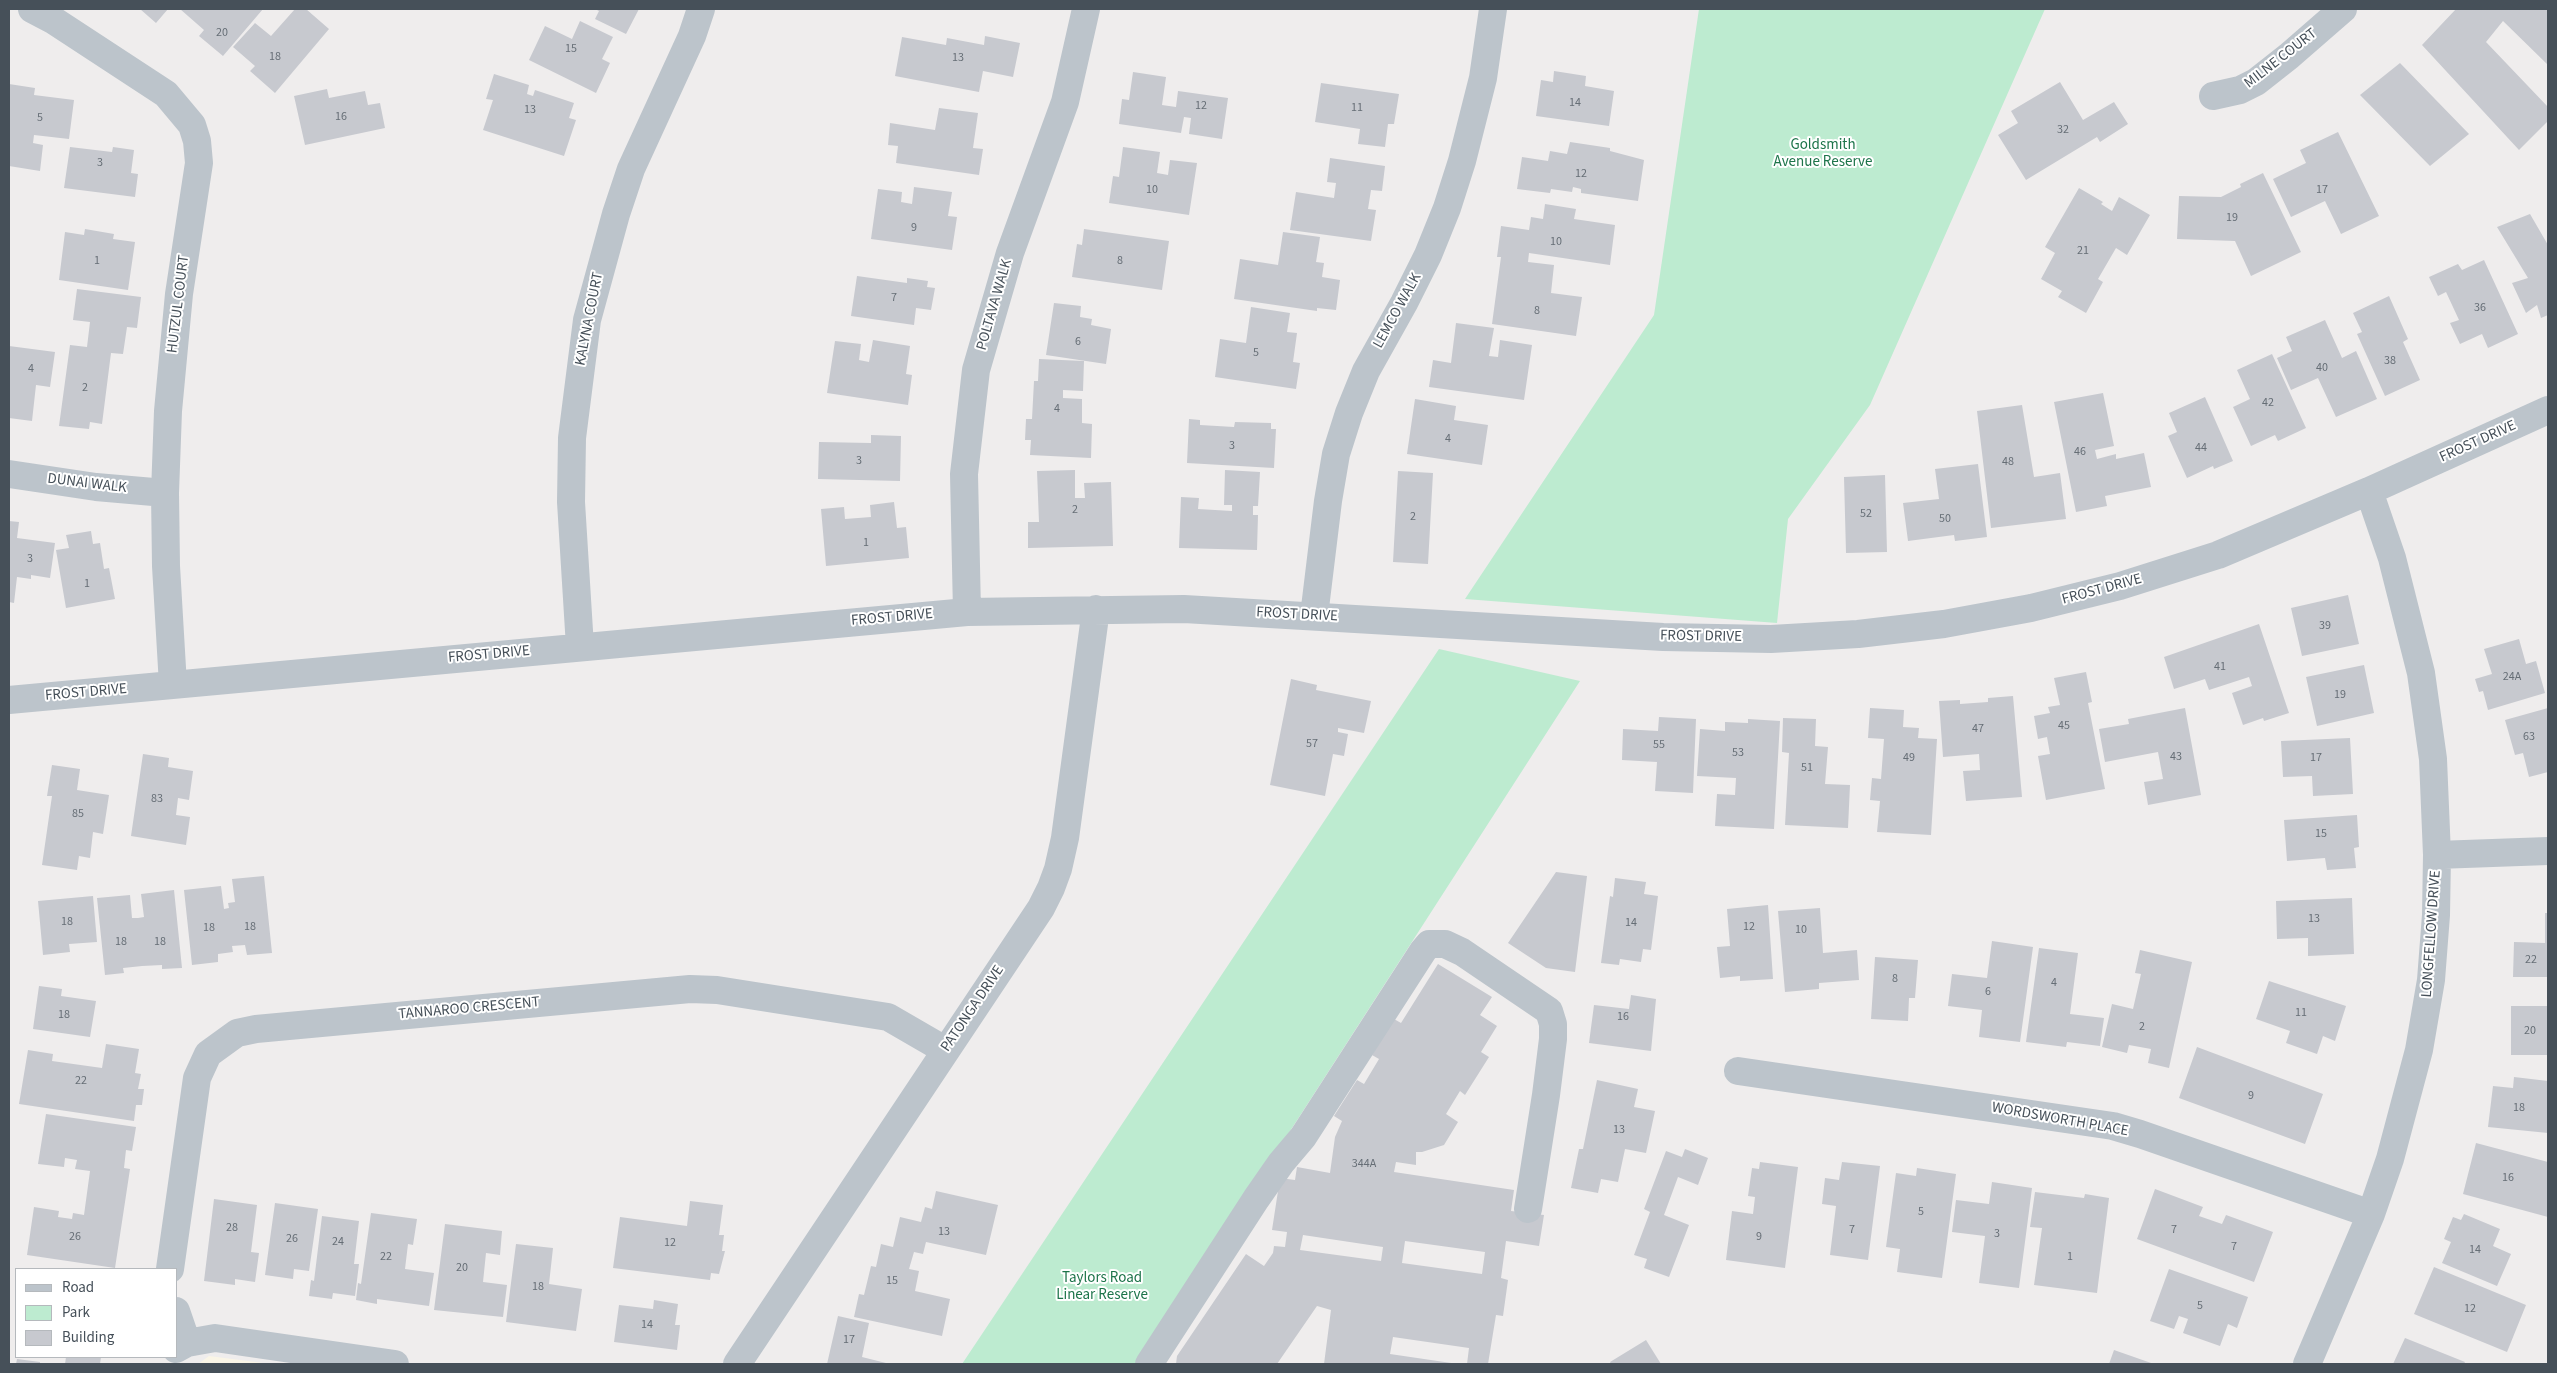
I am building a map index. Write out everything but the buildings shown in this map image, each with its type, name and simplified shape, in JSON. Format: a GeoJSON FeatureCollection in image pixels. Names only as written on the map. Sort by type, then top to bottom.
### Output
{"type":"FeatureCollection","features":[{"type":"Feature","properties":{"kind":"street","name":"HUTZUL COURT"},"geometry":{"type":"LineString","coordinates":[[32,9],[53,20],[166,94],[192,125],[197,141],[199,163],[173,353],[168,411],[165,493],[166,566],[174,685]]}},
{"type":"Feature","properties":{"kind":"street","name":"KALYNA COURT"},"geometry":{"type":"LineString","coordinates":[[580,647],[570,502],[572,438],[587,320],[616,214],[631,169],[692,36],[701,9]]}},
{"type":"Feature","properties":{"kind":"street","name":"POLTAVA WALK"},"geometry":{"type":"LineString","coordinates":[[967,612],[964,474],[976,370],[1010,253],[1066,102],[1086,9]]}},
{"type":"Feature","properties":{"kind":"street","name":"LEMCO WALK"},"geometry":{"type":"LineString","coordinates":[[1314,616],[1328,501],[1336,454],[1349,413],[1366,371],[1412,287],[1447,208],[1462,161],[1483,78],[1493,9]]}},
{"type":"Feature","properties":{"kind":"street","name":"MILNE COURT"},"geometry":{"type":"LineString","coordinates":[[2213,96],[2240,90],[2256,82],[2343,9]]}},
{"type":"Feature","properties":{"kind":"street","name":"FROST DRIVE"},"geometry":{"type":"LineString","coordinates":[[9,700],[967,612],[1184,609],[1655,636],[1771,639],[1858,634],[1944,624],[2031,608],[2120,586],[2218,555],[2369,491],[2548,410]]}},
{"type":"Feature","properties":{"kind":"street","name":"DUNAI WALK"},"geometry":{"type":"LineString","coordinates":[[9,474],[96,487],[165,493]]}},
{"type":"Feature","properties":{"kind":"street","name":"LONGFELLOW DRIVE"},"geometry":{"type":"LineString","coordinates":[[2308,1364],[2371,1214],[2390,1159],[2419,1050],[2431,980],[2436,915],[2437,855],[2433,760],[2421,673],[2392,558],[2369,491]]}},
{"type":"Feature","properties":{"kind":"street","name":"PATONGA DRIVE"},"geometry":{"type":"LineString","coordinates":[[737,1364],[1041,908],[1058,869],[1065,838],[1096,609]]}},
{"type":"Feature","properties":{"kind":"street"},"geometry":{"type":"LineString","coordinates":[[2437,855],[2548,851]]}},
{"type":"Feature","properties":{"kind":"street"},"geometry":{"type":"LineString","coordinates":[[1149,1364],[1256,1199],[1281,1163],[1303,1137],[1429,944],[1445,944],[1462,952],[1549,1012],[1553,1024],[1553,1039],[1528,1210]]}},
{"type":"Feature","properties":{"kind":"street","name":"TANNAROO CRESCENT"},"geometry":{"type":"LineString","coordinates":[[170,1268],[197,1078],[208,1054],[237,1033],[256,1029],[690,989],[717,990],[888,1017],[945,1050]]}},
{"type":"Feature","properties":{"kind":"street","name":"WORDSWORTH PLACE"},"geometry":{"type":"LineString","coordinates":[[1738,1071],[2113,1126],[2371,1214]]}},
{"type":"Feature","properties":{"kind":"street"},"geometry":{"type":"LineString","coordinates":[[178,1350],[215,1338],[395,1364]]}},
{"type":"Feature","properties":{"kind":"shaded area"},"geometry":{"type":"Polygon","coordinates":[[[209,1356],[271,1364],[198,1364],[209,1356]]]}},
{"type":"Feature","properties":{"kind":"green space","name":"Goldsmith Avenue Reserve"},"geometry":{"type":"Polygon","coordinates":[[[1699,9],[2045,9],[1870,405],[1788,519],[1777,623],[1465,599],[1654,315],[1699,9]]]}},
{"type":"Feature","properties":{"kind":"green space","name":"Taylors Road Linear Reserve"},"geometry":{"type":"Polygon","coordinates":[[[1439,649],[1580,681],[1140,1364],[962,1364],[1439,649]]]}}]}
